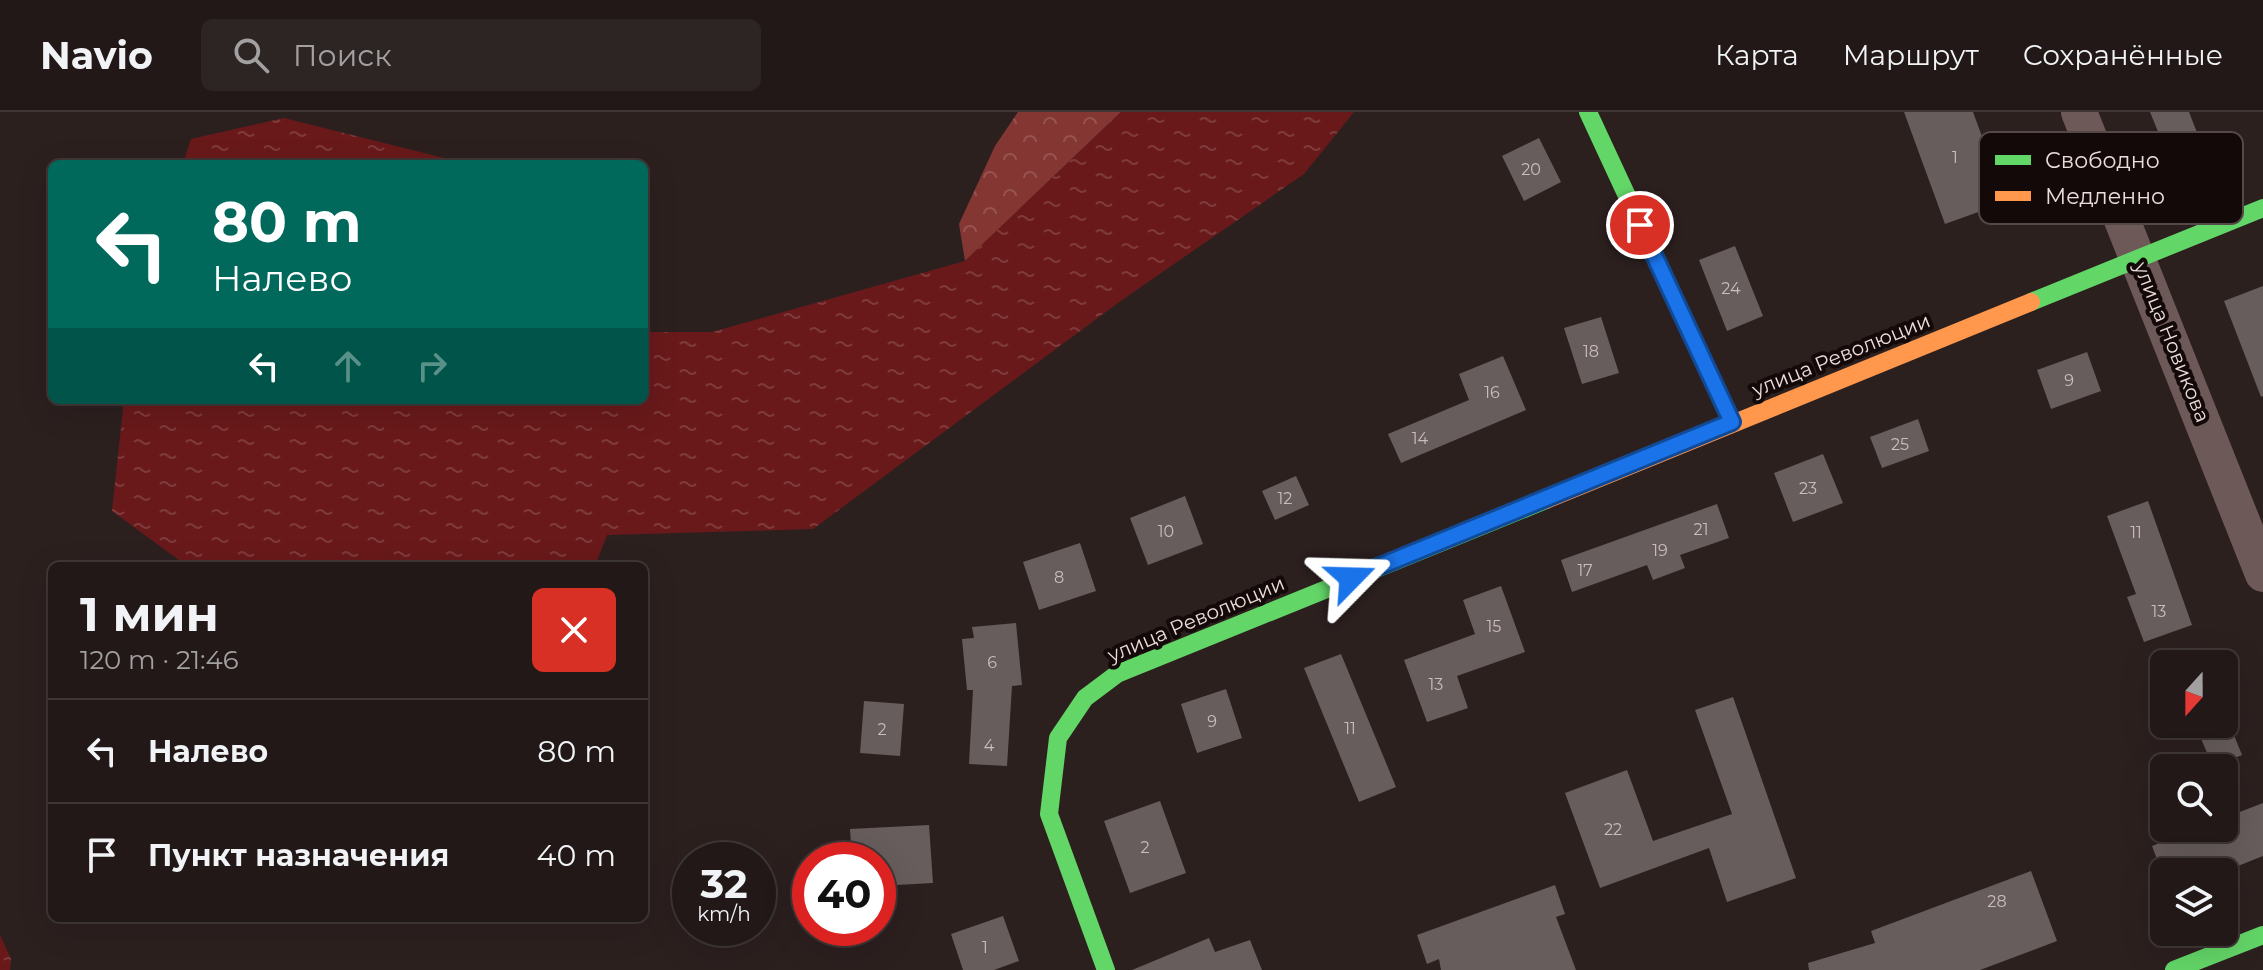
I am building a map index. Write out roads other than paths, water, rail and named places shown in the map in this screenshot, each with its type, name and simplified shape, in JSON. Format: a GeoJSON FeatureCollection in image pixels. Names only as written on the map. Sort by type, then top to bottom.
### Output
{"type":"FeatureCollection","features":[{"type":"Feature","properties":{"kind":"street"},"geometry":{"type":"LineString","coordinates":[[1588,112],[1732,422]]}},
{"type":"Feature","properties":{"kind":"street","name":"улица Новикова"},"geometry":{"type":"LineString","coordinates":[[2079,112],[2087,132]]}},
{"type":"Feature","properties":{"kind":"street","name":"улица Революции"},"geometry":{"type":"LineString","coordinates":[[2243,216],[2263,208]]}},
{"type":"Feature","properties":{"kind":"street","name":"улица Новикова"},"geometry":{"type":"LineString","coordinates":[[2125,224],[2263,574]]}},
{"type":"Feature","properties":{"kind":"street","name":"улица Революции"},"geometry":{"type":"LineString","coordinates":[[1106,970],[1049,814],[1058,738],[1085,698],[1117,674],[2224,224]]}},
{"type":"Feature","properties":{"kind":"street"},"geometry":{"type":"LineString","coordinates":[[2174,970],[2263,935]]}},
{"type":"Feature","properties":{"kind":"water"},"geometry":{"type":"Polygon","coordinates":[[[1121,112],[1354,112],[1304,174],[1122,300],[813,529],[607,535],[597,562],[182,562],[112,511],[124,404],[648,404],[648,332],[712,332],[965,261],[1121,112]]]}},
{"type":"Feature","properties":{"kind":"water"},"geometry":{"type":"Polygon","coordinates":[[[284,118],[452,160],[184,160],[191,139],[284,118]]]}},
{"type":"Feature","properties":{"kind":"water"},"geometry":{"type":"Polygon","coordinates":[[[0,935],[11,959],[10,970],[0,970],[0,935]]]}}]}
